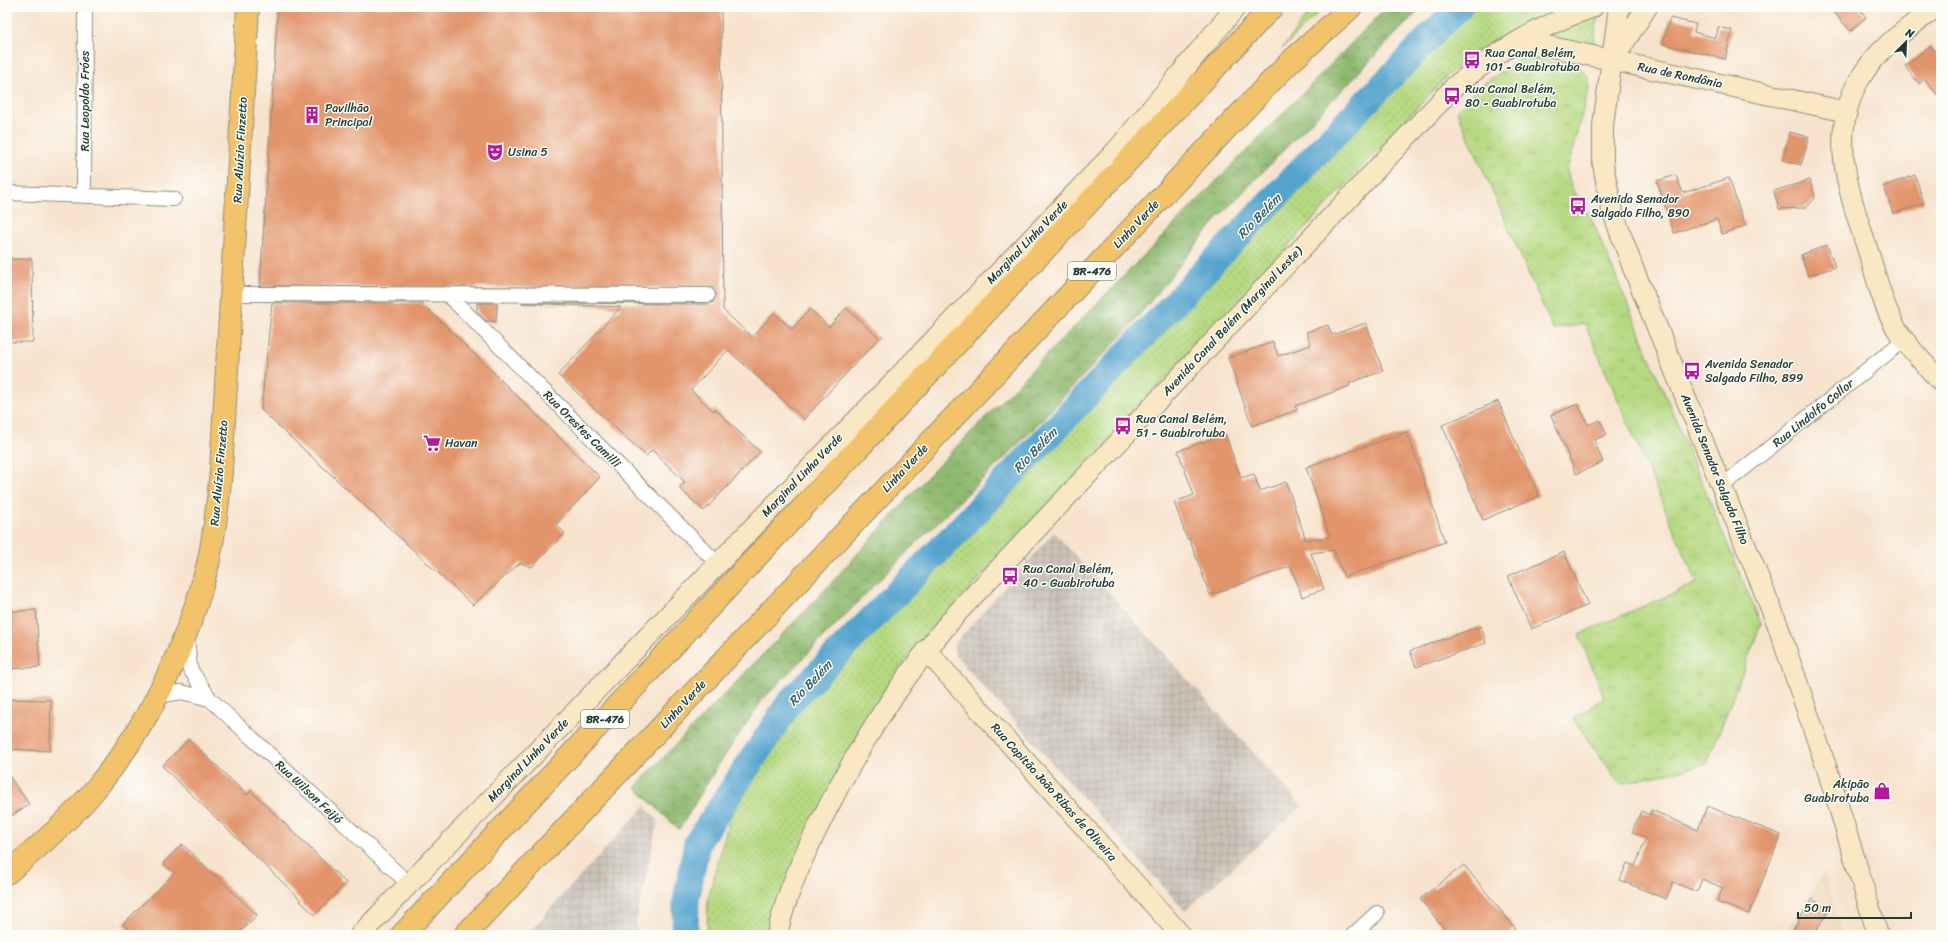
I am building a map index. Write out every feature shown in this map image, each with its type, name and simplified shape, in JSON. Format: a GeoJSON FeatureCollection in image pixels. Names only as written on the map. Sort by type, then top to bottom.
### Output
{"type":"FeatureCollection","features":[{"type":"Feature","properties":{"kind":"main road","name":"Rua Aluízio Finzetto"},"geometry":{"type":"LineString","coordinates":[[7,873],[29,856],[63,824],[118,761],[158,696],[196,607],[208,563],[216,522],[221,471],[233,294],[248,7]]}},
{"type":"Feature","properties":{"kind":"main road","name":"BR-476"},"geometry":{"type":"LineString","coordinates":[[402,935],[1272,7]]}},
{"type":"Feature","properties":{"kind":"main road","name":"Linha Verde"},"geometry":{"type":"LineString","coordinates":[[465,935],[1250,102],[1288,64],[1351,7]]}},
{"type":"Feature","properties":{"kind":"street","name":"Rua Leopoldo Fróes"},"geometry":{"type":"LineString","coordinates":[[84,196],[85,7]]}},
{"type":"Feature","properties":{"kind":"street","name":"Marginal Linha Verde"},"geometry":{"type":"LineString","coordinates":[[360,935],[717,563],[1116,151],[1236,7]]}},
{"type":"Feature","properties":{"kind":"street","name":"Avenida Canal Belém (Marginal Leste)"},"geometry":{"type":"LineString","coordinates":[[777,935],[799,866],[832,800],[875,724],[926,650],[959,610],[1437,104],[1473,71],[1512,45],[1547,24],[1593,7]]}},
{"type":"Feature","properties":{"kind":"street"},"geometry":{"type":"LineString","coordinates":[[1613,60],[1619,7]]}},
{"type":"Feature","properties":{"kind":"street","name":"Avenida Senador Salgado Filho"},"geometry":{"type":"LineString","coordinates":[[1647,7],[1613,60],[1605,110],[1602,143],[1603,165],[1608,195],[1633,268],[1722,486],[1784,644],[1828,772],[1878,935]]}},
{"type":"Feature","properties":{"kind":"street"},"geometry":{"type":"LineString","coordinates":[[1936,7],[1897,35],[1875,56],[1858,83],[1847,112],[1843,146],[1846,182],[1889,315],[1904,340],[1941,382]]}},
{"type":"Feature","properties":{"kind":"street","name":"Rua de Rondônia"},"geometry":{"type":"LineString","coordinates":[[1512,45],[1547,46],[1847,112]]}},
{"type":"Feature","properties":{"kind":"street"},"geometry":{"type":"LineString","coordinates":[[7,193],[174,199]]}},
{"type":"Feature","properties":{"kind":"street"},"geometry":{"type":"LineString","coordinates":[[233,294],[708,295]]}},
{"type":"Feature","properties":{"kind":"street","name":"Rua Orestes Camilli"},"geometry":{"type":"LineString","coordinates":[[447,294],[717,563]]}},
{"type":"Feature","properties":{"kind":"street","name":"Rua Lindolfo Collor"},"geometry":{"type":"LineString","coordinates":[[1722,486],[1904,340]]}},
{"type":"Feature","properties":{"kind":"street","name":"Rua Wilson Feijó"},"geometry":{"type":"LineString","coordinates":[[186,633],[190,669],[210,699],[409,884]]}},
{"type":"Feature","properties":{"kind":"street","name":"Rua Capitão João Ribas de Oliveira"},"geometry":{"type":"LineString","coordinates":[[926,650],[1180,935]]}},
{"type":"Feature","properties":{"kind":"street","name":"Rua Wilson Feijó"},"geometry":{"type":"LineString","coordinates":[[158,696],[181,692],[210,699]]}},
{"type":"Feature","properties":{"kind":"street"},"geometry":{"type":"LineString","coordinates":[[1353,935],[1377,913]]}},
{"type":"Feature","properties":{"kind":"shaded area"},"geometry":{"type":"Polygon","coordinates":[[[1054,532],[1302,806],[1185,911],[955,655],[954,646],[957,641],[1054,532]]]}},
{"type":"Feature","properties":{"kind":"shaded area"},"geometry":{"type":"Polygon","coordinates":[[[645,806],[658,820],[635,926],[638,935],[526,935],[645,806]]]}},
{"type":"Feature","properties":{"kind":"shaded area"},"geometry":{"type":"Polygon","coordinates":[[[1824,872],[1843,935],[1783,935],[1824,872]]]}},
{"type":"Feature","properties":{"kind":"green space"},"geometry":{"type":"Polygon","coordinates":[[[1313,7],[1324,7],[1282,49],[1313,7]]]}},
{"type":"Feature","properties":{"kind":"green space"},"geometry":{"type":"Polygon","coordinates":[[[1387,7],[1422,7],[1218,218],[1132,324],[1011,452],[916,543],[763,699],[717,767],[679,830],[635,787],[821,594],[930,474],[1387,7]]]}},
{"type":"Feature","properties":{"kind":"green space"},"geometry":{"type":"Polygon","coordinates":[[[1471,7],[1560,7],[1469,55],[1443,80],[917,646],[892,679],[864,723],[768,935],[707,935],[708,899],[732,809],[796,707],[932,568],[1420,56],[1471,7]]]}},
{"type":"Feature","properties":{"kind":"green space"},"geometry":{"type":"Polygon","coordinates":[[[1598,15],[1593,47],[1543,35],[1598,15]]]}},
{"type":"Feature","properties":{"kind":"green space"},"geometry":{"type":"Polygon","coordinates":[[[1524,57],[1579,67],[1588,77],[1590,85],[1567,170],[1571,187],[1591,217],[1761,624],[1707,764],[1620,784],[1573,719],[1604,698],[1579,634],[1697,583],[1585,324],[1553,329],[1457,111],[1483,84],[1524,57]]]}},
{"type":"Feature","properties":{"kind":"building","name":"Usina 5"},"geometry":{"type":"Polygon","coordinates":[[[278,7],[721,7],[723,310],[752,337],[774,313],[792,329],[810,309],[829,327],[846,308],[879,338],[804,419],[728,350],[691,390],[713,411],[715,409],[760,452],[704,511],[679,488],[685,482],[652,450],[646,456],[558,375],[621,307],[521,303],[708,304],[713,302],[716,295],[712,288],[260,286],[278,7]]]}},
{"type":"Feature","properties":{"kind":"building"},"geometry":{"type":"Polygon","coordinates":[[[1829,7],[1858,7],[1866,17],[1851,31],[1829,7]]]}},
{"type":"Feature","properties":{"kind":"building"},"geometry":{"type":"Polygon","coordinates":[[[1670,18],[1696,24],[1694,32],[1716,38],[1718,27],[1732,30],[1725,59],[1663,44],[1670,18]]]}},
{"type":"Feature","properties":{"kind":"building"},"geometry":{"type":"Polygon","coordinates":[[[1930,46],[1941,60],[1941,100],[1925,79],[1919,84],[1905,66],[1930,46]]]}},
{"type":"Feature","properties":{"kind":"building"},"geometry":{"type":"Polygon","coordinates":[[[1790,132],[1809,137],[1801,165],[1782,160],[1790,132]]]}},
{"type":"Feature","properties":{"kind":"building"},"geometry":{"type":"Polygon","coordinates":[[[1676,175],[1683,193],[1729,178],[1745,226],[1722,234],[1717,219],[1674,233],[1657,181],[1676,175]]]}},
{"type":"Feature","properties":{"kind":"building"},"geometry":{"type":"Polygon","coordinates":[[[1915,175],[1924,203],[1893,214],[1884,186],[1915,175]]]}},
{"type":"Feature","properties":{"kind":"building"},"geometry":{"type":"Polygon","coordinates":[[[1810,180],[1815,198],[1810,204],[1804,208],[1779,209],[1774,191],[1810,180]]]}},
{"type":"Feature","properties":{"kind":"building"},"geometry":{"type":"Polygon","coordinates":[[[1827,245],[1835,267],[1808,276],[1801,255],[1827,245]]]}},
{"type":"Feature","properties":{"kind":"building"},"geometry":{"type":"Polygon","coordinates":[[[7,259],[32,259],[33,342],[7,342],[7,259]]]}},
{"type":"Feature","properties":{"kind":"building","name":"Havan"},"geometry":{"type":"Polygon","coordinates":[[[272,303],[422,303],[600,477],[556,525],[565,533],[532,567],[520,563],[473,605],[261,410],[272,303]]]}},
{"type":"Feature","properties":{"kind":"building"},"geometry":{"type":"Polygon","coordinates":[[[477,303],[497,303],[496,322],[486,321],[477,311],[477,303]]]}},
{"type":"Feature","properties":{"kind":"building"},"geometry":{"type":"Polygon","coordinates":[[[1366,323],[1383,371],[1349,383],[1350,386],[1295,406],[1297,410],[1252,426],[1228,358],[1273,342],[1278,356],[1311,345],[1306,332],[1328,325],[1332,335],[1366,323]]]}},
{"type":"Feature","properties":{"kind":"building"},"geometry":{"type":"Polygon","coordinates":[[[1498,401],[1539,496],[1483,520],[1442,425],[1498,401]]]}},
{"type":"Feature","properties":{"kind":"building"},"geometry":{"type":"Polygon","coordinates":[[[1578,404],[1588,425],[1600,420],[1607,435],[1594,440],[1603,462],[1576,474],[1551,415],[1578,404]]]}},
{"type":"Feature","properties":{"kind":"building"},"geometry":{"type":"Polygon","coordinates":[[[1407,432],[1445,542],[1344,577],[1334,550],[1311,553],[1324,589],[1302,597],[1291,566],[1210,595],[1189,538],[1187,539],[1174,502],[1194,495],[1178,451],[1225,434],[1241,478],[1254,474],[1260,491],[1286,482],[1306,540],[1330,537],[1306,467],[1407,432]]]}},
{"type":"Feature","properties":{"kind":"building"},"geometry":{"type":"Polygon","coordinates":[[[1564,552],[1588,605],[1531,629],[1508,576],[1564,552]]]}},
{"type":"Feature","properties":{"kind":"building"},"geometry":{"type":"Polygon","coordinates":[[[36,610],[40,667],[7,669],[7,612],[36,610]]]}},
{"type":"Feature","properties":{"kind":"building"},"geometry":{"type":"Polygon","coordinates":[[[1481,626],[1486,643],[1416,667],[1410,651],[1481,626]]]}},
{"type":"Feature","properties":{"kind":"building"},"geometry":{"type":"Polygon","coordinates":[[[7,699],[51,700],[50,751],[7,749],[7,699]]]}},
{"type":"Feature","properties":{"kind":"building"},"geometry":{"type":"Polygon","coordinates":[[[189,739],[247,795],[251,791],[346,883],[315,915],[162,766],[189,739]]]}},
{"type":"Feature","properties":{"kind":"building"},"geometry":{"type":"Polygon","coordinates":[[[7,773],[29,804],[7,819],[7,773]]]}},
{"type":"Feature","properties":{"kind":"building"},"geometry":{"type":"Polygon","coordinates":[[[1707,806],[1781,835],[1749,914],[1717,902],[1723,888],[1702,879],[1697,892],[1673,882],[1666,899],[1620,880],[1627,863],[1635,866],[1646,838],[1632,832],[1641,811],[1650,815],[1651,810],[1698,830],[1707,806]]]}},
{"type":"Feature","properties":{"kind":"building"},"geometry":{"type":"Polygon","coordinates":[[[182,844],[257,915],[237,935],[134,935],[123,924],[174,873],[163,863],[182,844]]]}},
{"type":"Feature","properties":{"kind":"building"},"geometry":{"type":"Polygon","coordinates":[[[1464,865],[1515,928],[1506,935],[1449,935],[1420,899],[1464,865]]]}},
{"type":"Feature","properties":{"kind":"building"},"geometry":{"type":"Polygon","coordinates":[[[1812,899],[1829,910],[1814,935],[1790,935],[1812,899]]]}},
{"type":"Feature","properties":{"kind":"waterway","name":"Rio Belém"},"geometry":{"type":"LineString","coordinates":[[685,935],[686,901],[697,843],[790,702],[957,532],[1335,134],[1459,7]]}},
{"type":"Feature","properties":{"kind":"place","name":"Rua Canal Belém, 101 - Guabirotuba"},"geometry":{"type":"Point","coordinates":[1472,60]}},
{"type":"Feature","properties":{"kind":"place","name":"Rua Canal Belém, 80 - Guabirotuba"},"geometry":{"type":"Point","coordinates":[1452,96]}},
{"type":"Feature","properties":{"kind":"place","name":"Pavilhão Principal"},"geometry":{"type":"Point","coordinates":[312,115]}},
{"type":"Feature","properties":{"kind":"place","name":"Usina 5"},"geometry":{"type":"Point","coordinates":[495,152]}},
{"type":"Feature","properties":{"kind":"place","name":"Avenida Senador Salgado Filho, 890"},"geometry":{"type":"Point","coordinates":[1578,206]}},
{"type":"Feature","properties":{"kind":"place","name":"Avenida Senador Salgado Filho, 899"},"geometry":{"type":"Point","coordinates":[1692,371]}},
{"type":"Feature","properties":{"kind":"place","name":"Rua Canal Belém, 51 - Guabirotuba"},"geometry":{"type":"Point","coordinates":[1123,426]}},
{"type":"Feature","properties":{"kind":"place","name":"Havan"},"geometry":{"type":"Point","coordinates":[432,443]}},
{"type":"Feature","properties":{"kind":"place","name":"Rua Canal Belém, 40 - Guabirotuba"},"geometry":{"type":"Point","coordinates":[1010,576]}},
{"type":"Feature","properties":{"kind":"place","name":"Akipão Guabirotuba"},"geometry":{"type":"Point","coordinates":[1882,791]}}]}
